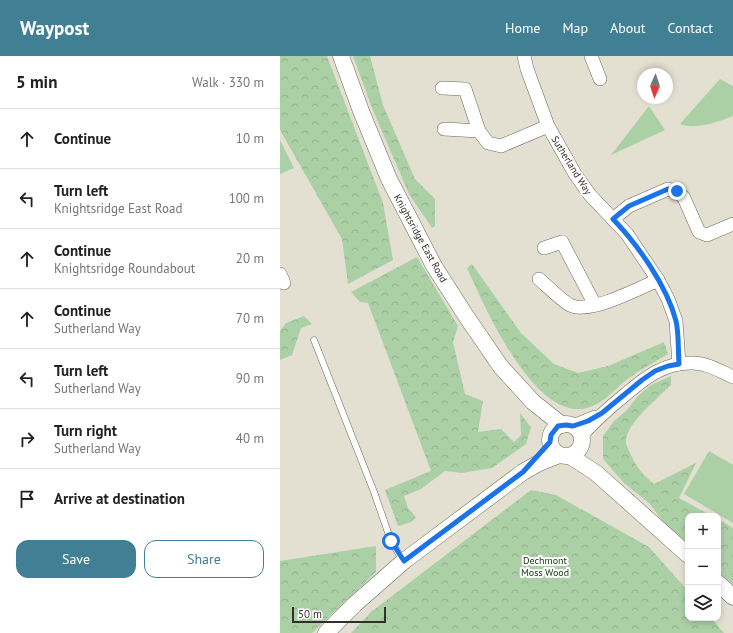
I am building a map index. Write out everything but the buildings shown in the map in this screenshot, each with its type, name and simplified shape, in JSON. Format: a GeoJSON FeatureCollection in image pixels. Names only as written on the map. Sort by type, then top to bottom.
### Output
{"type":"FeatureCollection","features":[{"type":"Feature","properties":{"kind":"street","name":"Knightsridge East Road"},"geometry":{"type":"LineString","coordinates":[[341,56],[361,111],[389,179],[434,266],[501,366],[596,473],[685,552]]}},
{"type":"Feature","properties":{"kind":"street","name":"Sutherland Way"},"geometry":{"type":"LineString","coordinates":[[524,56],[527,69],[548,126],[575,174],[590,195],[627,234],[658,280],[668,299],[676,322],[679,364]]}},
{"type":"Feature","properties":{"kind":"street"},"geometry":{"type":"LineString","coordinates":[[591,56],[600,79]]}},
{"type":"Feature","properties":{"kind":"street","name":"Sutherland Way"},"geometry":{"type":"LineString","coordinates":[[442,88],[465,89],[479,131],[488,143],[501,146],[548,126]]}},
{"type":"Feature","properties":{"kind":"street"},"geometry":{"type":"LineString","coordinates":[[444,130],[479,131]]}},
{"type":"Feature","properties":{"kind":"street"},"geometry":{"type":"LineString","coordinates":[[613,219],[629,206],[668,189],[677,191],[684,198],[699,232],[706,235],[733,224]]}},
{"type":"Feature","properties":{"kind":"street"},"geometry":{"type":"LineString","coordinates":[[544,248],[562,242],[595,305]]}},
{"type":"Feature","properties":{"kind":"street"},"geometry":{"type":"LineString","coordinates":[[539,279],[570,305],[581,308],[614,300],[658,280]]}},
{"type":"Feature","properties":{"kind":"street"},"geometry":{"type":"LineString","coordinates":[[326,633],[355,604],[404,561],[523,472],[539,463],[566,440],[655,371],[668,366],[694,363],[706,365],[733,377]]}},
{"type":"Feature","properties":{"kind":"street"},"geometry":{"type":"LineString","coordinates":[[720,585],[733,597]]}},
{"type":"Feature","properties":{"kind":"lane"},"geometry":{"type":"LineString","coordinates":[[314,340],[374,492],[391,541],[404,561]]}},
{"type":"Feature","properties":{"kind":"green space"},"geometry":{"type":"Polygon","coordinates":[[[280,56],[327,56],[383,203],[393,260],[348,284],[342,239],[280,130],[280,56]]]}},
{"type":"Feature","properties":{"kind":"green space"},"geometry":{"type":"Polygon","coordinates":[[[353,56],[370,56],[383,105],[415,179],[435,199],[435,226],[432,228],[409,194],[372,108],[353,56]]]}},
{"type":"Feature","properties":{"kind":"green space"},"geometry":{"type":"Polygon","coordinates":[[[720,79],[733,86],[733,116],[700,126],[687,126],[680,124],[720,79]]]}},
{"type":"Feature","properties":{"kind":"green space"},"geometry":{"type":"Polygon","coordinates":[[[649,106],[665,130],[611,155],[649,106]]]}},
{"type":"Feature","properties":{"kind":"green space"},"geometry":{"type":"Polygon","coordinates":[[[280,140],[294,168],[280,174],[280,140]]]}},
{"type":"Feature","properties":{"kind":"green space"},"geometry":{"type":"Polygon","coordinates":[[[417,257],[458,326],[453,342],[465,394],[483,401],[478,432],[501,429],[514,442],[521,435],[520,413],[531,427],[526,444],[492,468],[462,473],[445,471],[421,489],[404,496],[408,508],[416,517],[411,522],[398,526],[385,490],[431,471],[368,303],[360,302],[351,292],[417,257]]]}},
{"type":"Feature","properties":{"kind":"green space"},"geometry":{"type":"Polygon","coordinates":[[[472,264],[521,333],[554,364],[578,373],[608,366],[664,342],[668,354],[634,375],[606,398],[590,407],[570,408],[550,399],[532,382],[499,334],[467,268],[472,264]]]}},
{"type":"Feature","properties":{"kind":"green space"},"geometry":{"type":"Polygon","coordinates":[[[304,316],[312,324],[301,328],[292,355],[280,360],[280,331],[286,323],[304,316]]]}},
{"type":"Feature","properties":{"kind":"green space"},"geometry":{"type":"Polygon","coordinates":[[[671,376],[671,385],[643,412],[630,428],[626,443],[638,467],[654,484],[696,463],[679,498],[706,513],[685,513],[685,545],[672,534],[650,504],[623,482],[603,459],[603,436],[614,421],[626,411],[639,395],[651,385],[671,376]]]}},
{"type":"Feature","properties":{"kind":"green space"},"geometry":{"type":"Polygon","coordinates":[[[709,451],[733,465],[733,523],[721,516],[721,513],[716,513],[684,494],[709,451]]]}},
{"type":"Feature","properties":{"kind":"green space","name":"Dechmont Moss Wood"},"geometry":{"type":"Polygon","coordinates":[[[531,490],[556,495],[649,547],[685,588],[685,621],[714,621],[724,633],[351,633],[371,612],[531,490]]]}},
{"type":"Feature","properties":{"kind":"green space"},"geometry":{"type":"Polygon","coordinates":[[[721,521],[733,528],[733,584],[721,574],[721,521]]]}},
{"type":"Feature","properties":{"kind":"green space"},"geometry":{"type":"Polygon","coordinates":[[[376,546],[376,572],[312,633],[280,633],[280,561],[376,546]]]}},
{"type":"Feature","properties":{"kind":"route"},"geometry":{"type":"LineString","coordinates":[[391,541],[404,561],[523,472],[550,442],[551,435],[558,426],[573,426],[588,421],[602,413],[655,371],[679,364],[676,322],[668,299],[658,280],[627,234],[613,219],[629,206],[668,189],[677,191]]}}]}
